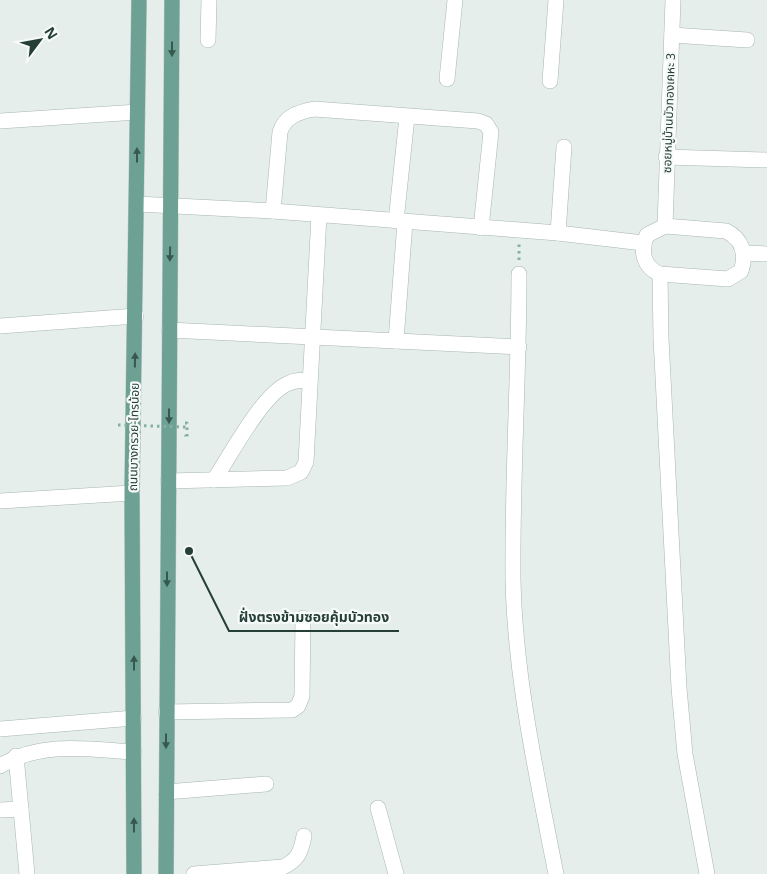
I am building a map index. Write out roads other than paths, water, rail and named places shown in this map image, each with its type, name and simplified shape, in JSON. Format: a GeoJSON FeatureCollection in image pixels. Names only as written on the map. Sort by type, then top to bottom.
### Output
{"type":"FeatureCollection","features":[{"type":"Feature","properties":{"kind":"main road","name":"ถนนบางกรวย-ไทรน้อย"},"geometry":{"type":"LineString","coordinates":[[134,874],[132,493],[139,0]]}},
{"type":"Feature","properties":{"kind":"main road"},"geometry":{"type":"LineString","coordinates":[[166,874],[172,0]]}},
{"type":"Feature","properties":{"kind":"street"},"geometry":{"type":"LineString","coordinates":[[208,40],[209,0]]}},
{"type":"Feature","properties":{"kind":"street"},"geometry":{"type":"LineString","coordinates":[[448,80],[455,0]]}},
{"type":"Feature","properties":{"kind":"street"},"geometry":{"type":"LineString","coordinates":[[550,81],[556,0]]}},
{"type":"Feature","properties":{"kind":"street","name":"ซอยหมู่บ้านบัวทองเคหะ 3"},"geometry":{"type":"LineString","coordinates":[[665,226],[673,0]]}},
{"type":"Feature","properties":{"kind":"street"},"geometry":{"type":"LineString","coordinates":[[672,35],[747,40]]}},
{"type":"Feature","properties":{"kind":"street"},"geometry":{"type":"LineString","coordinates":[[273,211],[280,132],[282,125],[298,112],[314,109],[478,121],[486,124],[491,132],[481,228]]}},
{"type":"Feature","properties":{"kind":"street"},"geometry":{"type":"LineString","coordinates":[[0,121],[138,112]]}},
{"type":"Feature","properties":{"kind":"street"},"geometry":{"type":"LineString","coordinates":[[396,341],[400,222],[407,117]]}},
{"type":"Feature","properties":{"kind":"street"},"geometry":{"type":"LineString","coordinates":[[558,234],[564,147]]}},
{"type":"Feature","properties":{"kind":"street"},"geometry":{"type":"LineString","coordinates":[[666,157],[767,160]]}},
{"type":"Feature","properties":{"kind":"street"},"geometry":{"type":"LineString","coordinates":[[137,204],[273,211],[558,234],[643,244]]}},
{"type":"Feature","properties":{"kind":"street"},"geometry":{"type":"LineString","coordinates":[[168,481],[287,478],[302,472],[306,462],[311,337],[319,215]]}},
{"type":"Feature","properties":{"kind":"street"},"geometry":{"type":"LineString","coordinates":[[665,226],[726,231],[740,242],[744,253],[741,271],[728,279],[660,274],[652,270],[645,261],[642,250],[643,244],[647,235],[654,229],[665,226]]}},
{"type":"Feature","properties":{"kind":"street"},"geometry":{"type":"LineString","coordinates":[[744,253],[767,254]]}},
{"type":"Feature","properties":{"kind":"street"},"geometry":{"type":"LineString","coordinates":[[519,274],[513,580],[517,641],[532,751],[556,874]]}},
{"type":"Feature","properties":{"kind":"street"},"geometry":{"type":"LineString","coordinates":[[660,274],[661,338],[679,688],[685,754],[707,874]]}},
{"type":"Feature","properties":{"kind":"street"},"geometry":{"type":"LineString","coordinates":[[0,326],[136,316]]}},
{"type":"Feature","properties":{"kind":"street"},"geometry":{"type":"LineString","coordinates":[[170,330],[519,347]]}},
{"type":"Feature","properties":{"kind":"street"},"geometry":{"type":"LineString","coordinates":[[214,480],[264,403],[276,390],[295,380],[310,380]]}},
{"type":"Feature","properties":{"kind":"street"},"geometry":{"type":"LineString","coordinates":[[0,501],[132,493]]}},
{"type":"Feature","properties":{"kind":"street"},"geometry":{"type":"LineString","coordinates":[[166,712],[292,710],[298,706],[302,696],[303,618]]}},
{"type":"Feature","properties":{"kind":"street"},"geometry":{"type":"LineString","coordinates":[[0,729],[134,718]]}},
{"type":"Feature","properties":{"kind":"street"},"geometry":{"type":"LineString","coordinates":[[0,766],[16,756],[44,749],[134,752]]}},
{"type":"Feature","properties":{"kind":"street"},"geometry":{"type":"LineString","coordinates":[[16,756],[26,874]]}},
{"type":"Feature","properties":{"kind":"street"},"geometry":{"type":"LineString","coordinates":[[166,792],[266,784]]}},
{"type":"Feature","properties":{"kind":"street"},"geometry":{"type":"LineString","coordinates":[[378,808],[396,874]]}},
{"type":"Feature","properties":{"kind":"street"},"geometry":{"type":"LineString","coordinates":[[0,810],[21,809]]}},
{"type":"Feature","properties":{"kind":"street"},"geometry":{"type":"LineString","coordinates":[[194,874],[283,867],[299,856],[304,836]]}},
{"type":"Feature","properties":{"kind":"place","name":"ฝั่งตรงข้ามซอยคุ้มบัวทอง"},"geometry":{"type":"Point","coordinates":[189,551]}}]}
